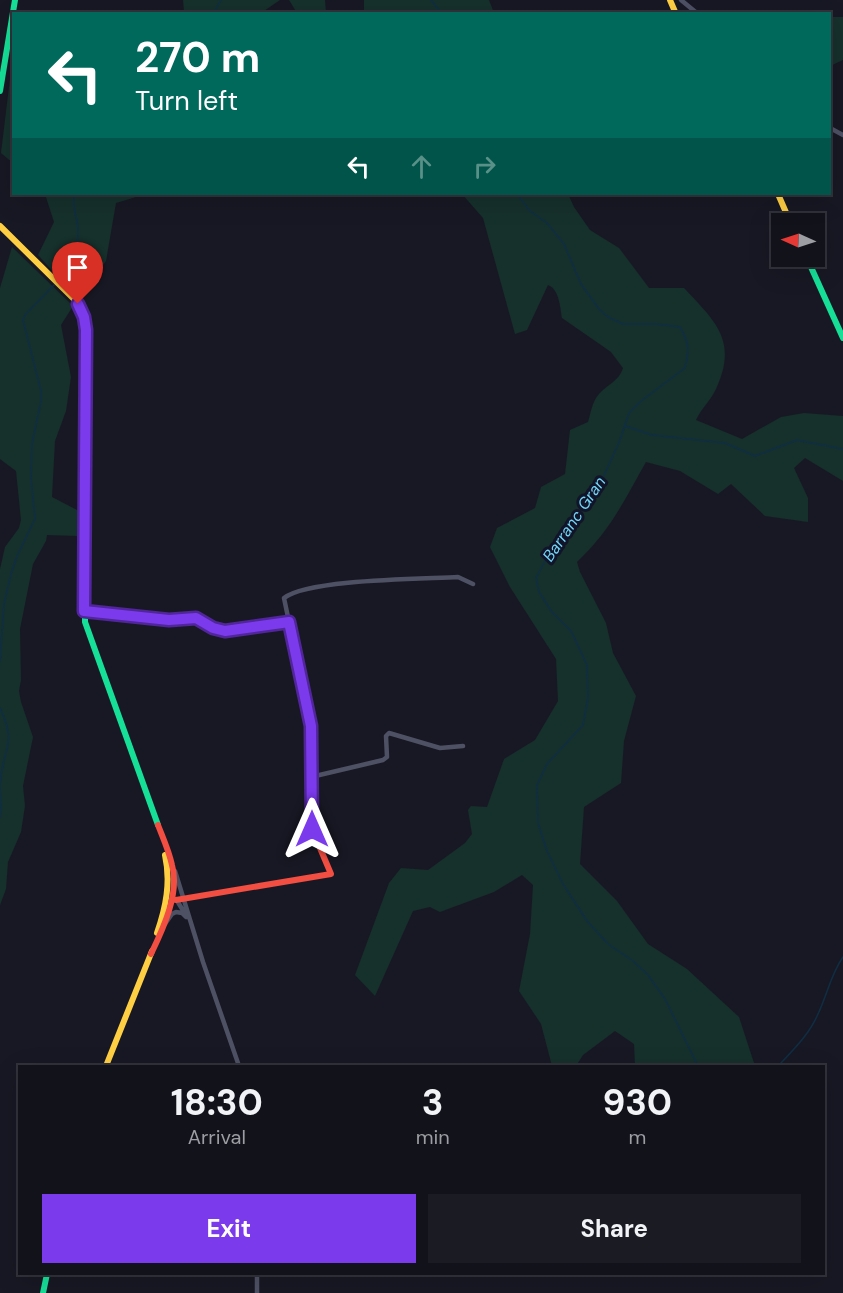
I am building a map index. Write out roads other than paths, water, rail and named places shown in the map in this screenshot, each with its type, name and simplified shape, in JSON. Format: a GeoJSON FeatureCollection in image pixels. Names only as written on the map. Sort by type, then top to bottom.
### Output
{"type":"FeatureCollection","features":[{"type":"Feature","properties":{"kind":"main road"},"geometry":{"type":"LineString","coordinates":[[0,91],[12,17]]}},
{"type":"Feature","properties":{"kind":"main road"},"geometry":{"type":"LineString","coordinates":[[778,195],[786,213]]}},
{"type":"Feature","properties":{"kind":"main road"},"geometry":{"type":"LineString","coordinates":[[0,226],[76,301],[83,312],[86,330],[84,611],[90,640],[158,825],[170,866],[174,897],[106,1065]]}},
{"type":"Feature","properties":{"kind":"main road"},"geometry":{"type":"LineString","coordinates":[[811,267],[843,338]]}},
{"type":"Feature","properties":{"kind":"main road"},"geometry":{"type":"LineString","coordinates":[[84,611],[169,620],[196,618],[213,628],[225,631],[289,622],[311,726],[312,829],[331,874],[183,906],[174,897]]}},
{"type":"Feature","properties":{"kind":"main road"},"geometry":{"type":"LineString","coordinates":[[151,954],[168,892],[170,866]]}},
{"type":"Feature","properties":{"kind":"main road"},"geometry":{"type":"LineString","coordinates":[[43,1293],[47,1275]]}},
{"type":"Feature","properties":{"kind":"street"},"geometry":{"type":"LineString","coordinates":[[681,0],[696,12]]}},
{"type":"Feature","properties":{"kind":"street"},"geometry":{"type":"LineString","coordinates":[[289,622],[284,598],[288,594],[320,585],[459,577],[473,584]]}},
{"type":"Feature","properties":{"kind":"street"},"geometry":{"type":"LineString","coordinates":[[311,777],[383,760],[387,757],[386,736],[389,733],[440,748],[463,746]]}},
{"type":"Feature","properties":{"kind":"street"},"geometry":{"type":"LineString","coordinates":[[170,866],[183,906],[193,927]]}},
{"type":"Feature","properties":{"kind":"street"},"geometry":{"type":"LineString","coordinates":[[162,919],[166,914],[169,898],[174,897],[183,906],[193,927],[239,1065]]}},
{"type":"Feature","properties":{"kind":"street"},"geometry":{"type":"LineString","coordinates":[[164,926],[172,914],[183,906]]}},
{"type":"Feature","properties":{"kind":"street"},"geometry":{"type":"LineString","coordinates":[[257,1275],[257,1293]]}},
{"type":"Feature","properties":{"kind":"waterway"},"geometry":{"type":"LineString","coordinates":[[214,12],[221,0]]}},
{"type":"Feature","properties":{"kind":"waterway","name":"Barranc Gran"},"geometry":{"type":"LineString","coordinates":[[431,0],[440,12]]}},
{"type":"Feature","properties":{"kind":"waterway"},"geometry":{"type":"LineString","coordinates":[[58,282],[72,261],[77,246],[75,195]]}},
{"type":"Feature","properties":{"kind":"waterway","name":"Barranc Gran"},"geometry":{"type":"LineString","coordinates":[[518,195],[530,211],[547,223],[564,244],[581,284],[599,309],[608,317],[623,324],[680,327],[686,338],[688,352],[685,368],[641,401],[629,413],[602,480],[588,503],[553,546],[536,578],[539,592],[552,612],[571,631],[587,665],[588,698],[583,725],[547,764],[537,785],[538,823],[547,851],[563,884],[587,921],[608,944],[633,961],[648,975],[665,999],[698,1065]]}},
{"type":"Feature","properties":{"kind":"waterway"},"geometry":{"type":"LineString","coordinates":[[0,662],[4,604],[11,574],[35,519],[31,479],[32,444],[41,391],[23,320],[25,315],[54,285]]}},
{"type":"Feature","properties":{"kind":"waterway"},"geometry":{"type":"LineString","coordinates":[[625,426],[652,435],[725,443],[755,456],[797,440],[843,449]]}},
{"type":"Feature","properties":{"kind":"waterway"},"geometry":{"type":"LineString","coordinates":[[0,708],[8,731],[8,747],[1,773],[0,817]]}},
{"type":"Feature","properties":{"kind":"waterway","name":"Barranc Gran"},"geometry":{"type":"LineString","coordinates":[[779,1065],[810,1029],[835,970],[843,957]]}}]}
